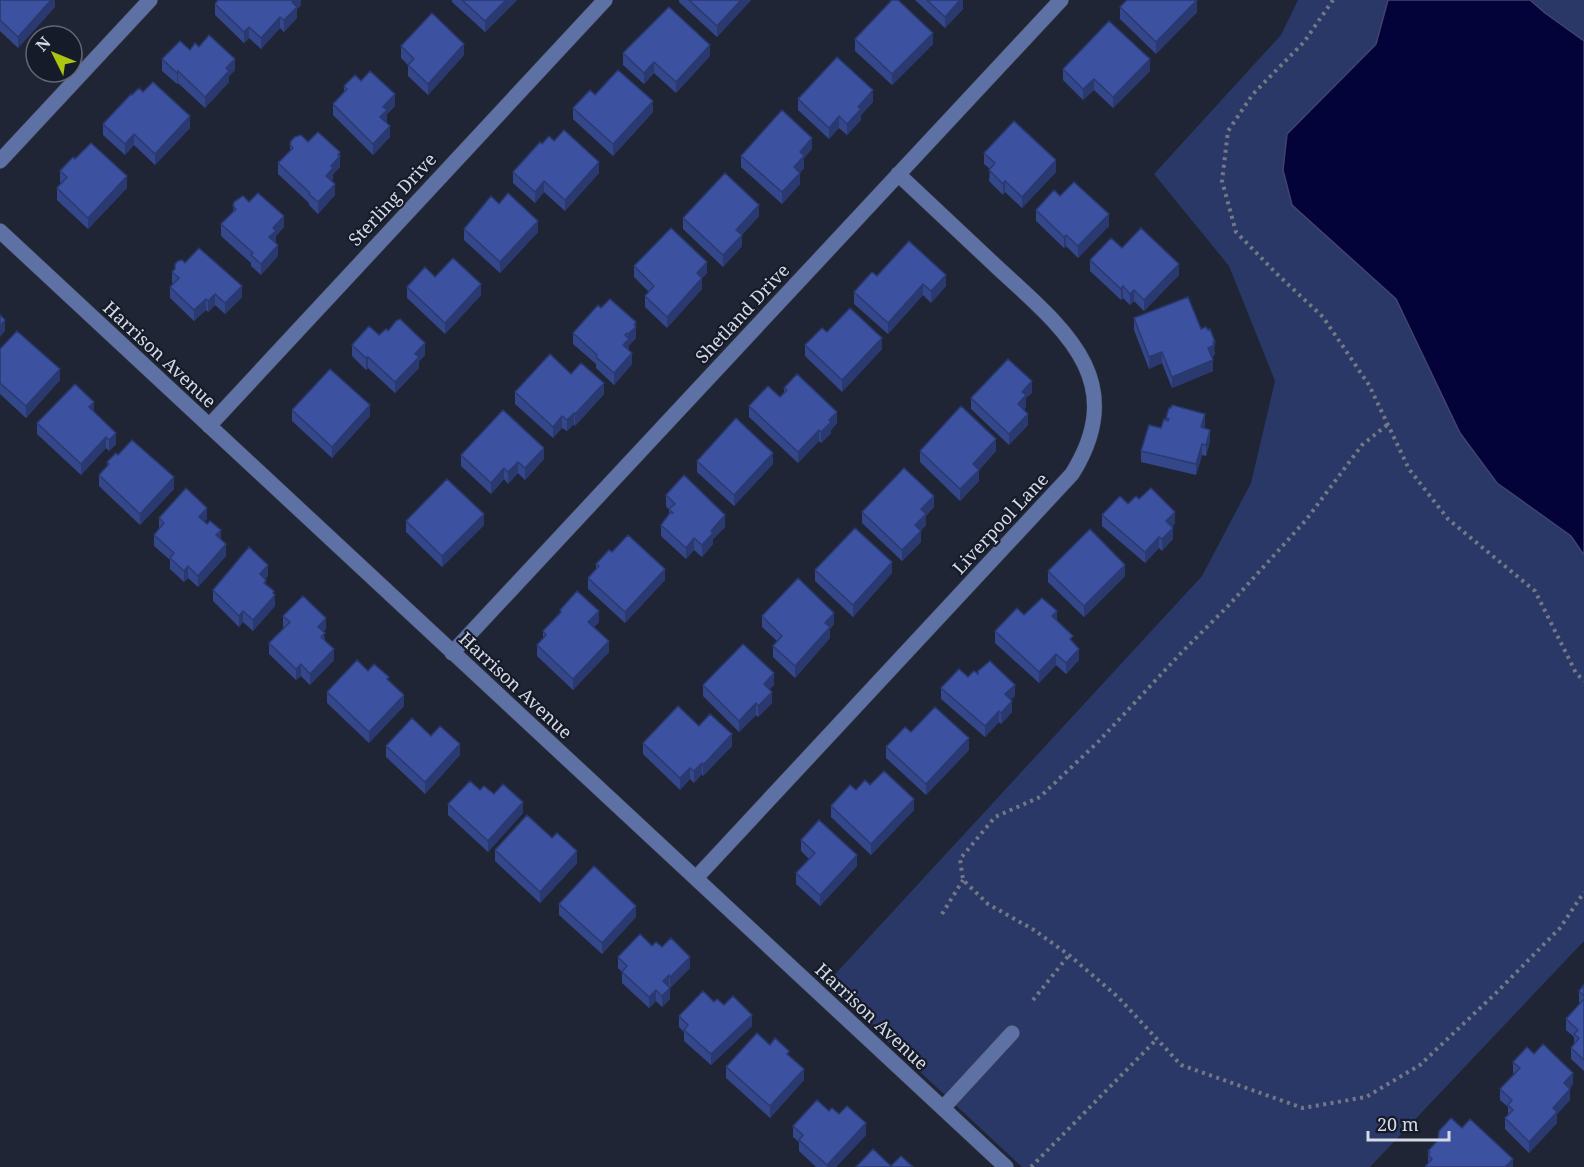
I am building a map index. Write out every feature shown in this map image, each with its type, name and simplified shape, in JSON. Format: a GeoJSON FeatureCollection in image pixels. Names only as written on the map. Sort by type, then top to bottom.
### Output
{"type":"FeatureCollection","features":[{"type":"Feature","properties":{"kind":"street"},"geometry":{"type":"LineString","coordinates":[[0,161],[150,0]]}},
{"type":"Feature","properties":{"kind":"street","name":"Sterling Drive"},"geometry":{"type":"LineString","coordinates":[[209,426],[605,0]]}},
{"type":"Feature","properties":{"kind":"street","name":"Shetland Drive"},"geometry":{"type":"LineString","coordinates":[[452,653],[1061,0]]}},
{"type":"Feature","properties":{"kind":"street","name":"Liverpool Lane"},"geometry":{"type":"LineString","coordinates":[[696,878],[1072,474],[1081,460],[1094,421],[1095,400],[1091,380],[1078,351],[1053,319],[898,174]]}},
{"type":"Feature","properties":{"kind":"street","name":"Harrison Avenue"},"geometry":{"type":"LineString","coordinates":[[0,231],[1006,1167]]}},
{"type":"Feature","properties":{"kind":"street"},"geometry":{"type":"LineString","coordinates":[[943,1108],[1012,1034]]}},
{"type":"Feature","properties":{"kind":"path"},"geometry":{"type":"LineString","coordinates":[[1332,0],[1304,42],[1253,94],[1228,131],[1222,181],[1236,232],[1323,317],[1369,385],[1409,470],[1448,519],[1535,591],[1576,673],[1584,681]]}},
{"type":"Feature","properties":{"kind":"path"},"geometry":{"type":"LineString","coordinates":[[1387,425],[1362,445],[1306,520],[1229,605],[1098,742],[1040,797],[995,817],[960,859],[963,880],[988,904],[1034,930],[1069,955],[1118,997],[1180,1065],[1303,1108],[1366,1096],[1419,1065],[1497,992],[1560,928],[1584,892]]}},
{"type":"Feature","properties":{"kind":"path"},"geometry":{"type":"LineString","coordinates":[[942,914],[963,880]]}},
{"type":"Feature","properties":{"kind":"path"},"geometry":{"type":"LineString","coordinates":[[1033,1000],[1069,955]]}},
{"type":"Feature","properties":{"kind":"path"},"geometry":{"type":"LineString","coordinates":[[1032,1167],[1156,1039]]}},
{"type":"Feature","properties":{"kind":"shaded area"},"geometry":{"type":"Polygon","coordinates":[[[1298,0],[1584,0],[1584,941],[1370,1167],[1022,1167],[826,984],[1202,576],[1251,483],[1275,381],[1229,266],[1154,174],[1281,35],[1298,0]]]}},
{"type":"Feature","properties":{"kind":"shaded area"},"geometry":{"type":"Polygon","coordinates":[[[1388,0],[1530,0],[1584,41],[1584,555],[1571,536],[1497,483],[1460,433],[1396,299],[1292,205],[1283,170],[1287,134],[1376,44],[1388,0]]]}},
{"type":"Feature","properties":{"kind":"building"},"geometry":{"type":"Polygon","coordinates":[[[0,0],[51,0],[30,24],[24,24],[24,30],[18,37],[0,20],[0,0]]]}},
{"type":"Feature","properties":{"kind":"building"},"geometry":{"type":"Polygon","coordinates":[[[218,0],[295,0],[292,2],[297,7],[284,20],[280,17],[261,38],[249,27],[244,32],[215,4],[218,0]]]}},
{"type":"Feature","properties":{"kind":"building"},"geometry":{"type":"Polygon","coordinates":[[[462,0],[506,0],[485,21],[462,0]]]}},
{"type":"Feature","properties":{"kind":"building"},"geometry":{"type":"Polygon","coordinates":[[[689,0],[741,0],[717,26],[689,0]]]}},
{"type":"Feature","properties":{"kind":"building"},"geometry":{"type":"Polygon","coordinates":[[[892,0],[898,0],[933,33],[892,74],[855,39],[892,0]]]}},
{"type":"Feature","properties":{"kind":"building"},"geometry":{"type":"Polygon","coordinates":[[[927,0],[960,0],[945,17],[927,0]]]}},
{"type":"Feature","properties":{"kind":"building"},"geometry":{"type":"Polygon","coordinates":[[[1127,0],[1197,0],[1156,42],[1120,7],[1127,0]]]}},
{"type":"Feature","properties":{"kind":"building"},"geometry":{"type":"Polygon","coordinates":[[[669,7],[710,45],[676,82],[654,62],[644,73],[623,53],[669,7]]]}},
{"type":"Feature","properties":{"kind":"building"},"geometry":{"type":"Polygon","coordinates":[[[432,13],[464,44],[428,84],[408,65],[414,59],[401,46],[432,13]]]}},
{"type":"Feature","properties":{"kind":"building"},"geometry":{"type":"Polygon","coordinates":[[[1109,21],[1150,59],[1113,97],[1094,79],[1083,89],[1063,69],[1109,21]]]}},
{"type":"Feature","properties":{"kind":"building"},"geometry":{"type":"Polygon","coordinates":[[[209,35],[235,59],[226,68],[229,71],[205,97],[162,59],[180,41],[190,50],[195,43],[199,47],[209,35]]]}},
{"type":"Feature","properties":{"kind":"building"},"geometry":{"type":"Polygon","coordinates":[[[837,57],[873,90],[858,107],[861,109],[847,124],[839,116],[829,128],[798,99],[837,57]]]}},
{"type":"Feature","properties":{"kind":"building"},"geometry":{"type":"Polygon","coordinates":[[[618,70],[653,101],[613,144],[573,108],[590,90],[595,95],[618,70]]]}},
{"type":"Feature","properties":{"kind":"building"},"geometry":{"type":"Polygon","coordinates":[[[370,71],[395,94],[383,107],[387,110],[380,117],[390,126],[373,144],[333,104],[347,89],[344,86],[355,75],[361,81],[370,71]]]}},
{"type":"Feature","properties":{"kind":"building"},"geometry":{"type":"Polygon","coordinates":[[[153,82],[190,116],[155,154],[134,134],[125,144],[103,124],[131,94],[139,88],[143,92],[153,82]]]}},
{"type":"Feature","properties":{"kind":"building"},"geometry":{"type":"Polygon","coordinates":[[[782,110],[812,138],[800,152],[804,156],[794,167],[800,173],[782,192],[741,156],[782,110]]]}},
{"type":"Feature","properties":{"kind":"building"},"geometry":{"type":"Polygon","coordinates":[[[1014,121],[1056,160],[1022,197],[1005,181],[1003,184],[989,170],[995,163],[984,153],[1014,121]]]}},
{"type":"Feature","properties":{"kind":"building"},"geometry":{"type":"Polygon","coordinates":[[[564,130],[599,162],[565,200],[544,181],[535,192],[513,172],[540,142],[542,144],[549,136],[554,141],[564,130]]]}},
{"type":"Feature","properties":{"kind":"building"},"geometry":{"type":"Polygon","coordinates":[[[318,132],[340,152],[338,155],[340,156],[326,176],[335,184],[318,202],[278,163],[293,148],[290,145],[295,137],[301,135],[308,142],[318,132]]]}},
{"type":"Feature","properties":{"kind":"building"},"geometry":{"type":"Polygon","coordinates":[[[91,143],[127,176],[88,218],[57,188],[67,177],[60,171],[91,143]]]}},
{"type":"Feature","properties":{"kind":"building"},"geometry":{"type":"Polygon","coordinates":[[[725,173],[759,205],[736,230],[742,235],[723,255],[683,218],[725,173]]]}},
{"type":"Feature","properties":{"kind":"building"},"geometry":{"type":"Polygon","coordinates":[[[1074,182],[1109,214],[1078,246],[1066,235],[1064,237],[1036,210],[1054,190],[1060,196],[1074,182]]]}},
{"type":"Feature","properties":{"kind":"building"},"geometry":{"type":"Polygon","coordinates":[[[258,193],[284,216],[273,228],[276,231],[269,237],[278,245],[261,264],[251,255],[253,253],[221,224],[236,209],[233,206],[234,202],[243,196],[249,202],[258,193]]]}},
{"type":"Feature","properties":{"kind":"building"},"geometry":{"type":"Polygon","coordinates":[[[508,193],[538,221],[500,262],[464,229],[491,196],[499,204],[508,193]]]}},
{"type":"Feature","properties":{"kind":"building"},"geometry":{"type":"Polygon","coordinates":[[[671,228],[707,262],[697,273],[702,278],[667,317],[645,296],[654,286],[634,266],[671,228]]]}},
{"type":"Feature","properties":{"kind":"building"},"geometry":{"type":"Polygon","coordinates":[[[1141,228],[1179,264],[1144,300],[1134,290],[1130,294],[1123,286],[1121,289],[1090,260],[1111,238],[1122,248],[1141,228]]]}},
{"type":"Feature","properties":{"kind":"building"},"geometry":{"type":"Polygon","coordinates":[[[909,241],[946,275],[931,291],[923,284],[888,323],[854,292],[872,272],[877,276],[909,241]]]}},
{"type":"Feature","properties":{"kind":"building"},"geometry":{"type":"Polygon","coordinates":[[[199,248],[242,286],[225,303],[215,294],[194,310],[170,287],[179,278],[172,272],[175,264],[182,260],[185,263],[199,248]]]}},
{"type":"Feature","properties":{"kind":"building"},"geometry":{"type":"Polygon","coordinates":[[[453,258],[481,284],[445,323],[407,287],[425,267],[435,277],[453,258]]]}},
{"type":"Feature","properties":{"kind":"building"},"geometry":{"type":"Polygon","coordinates":[[[1188,297],[1201,329],[1206,327],[1210,329],[1215,342],[1208,348],[1213,360],[1172,377],[1162,352],[1149,357],[1134,318],[1188,297]]]}},
{"type":"Feature","properties":{"kind":"building"},"geometry":{"type":"Polygon","coordinates":[[[610,299],[636,322],[634,325],[636,327],[625,335],[629,339],[623,345],[632,353],[614,373],[573,333],[598,305],[601,308],[610,299]]]}},
{"type":"Feature","properties":{"kind":"building"},"geometry":{"type":"Polygon","coordinates":[[[850,308],[882,338],[842,380],[805,345],[822,328],[827,332],[850,308]]]}},
{"type":"Feature","properties":{"kind":"building"},"geometry":{"type":"Polygon","coordinates":[[[0,315],[5,320],[0,326],[0,315]]]}},
{"type":"Feature","properties":{"kind":"building"},"geometry":{"type":"Polygon","coordinates":[[[400,319],[425,343],[415,354],[419,357],[395,382],[352,345],[369,326],[379,335],[386,329],[388,331],[400,319]]]}},
{"type":"Feature","properties":{"kind":"building"},"geometry":{"type":"Polygon","coordinates":[[[17,331],[60,369],[26,406],[0,383],[0,349],[17,331]]]}},
{"type":"Feature","properties":{"kind":"building"},"geometry":{"type":"Polygon","coordinates":[[[550,354],[571,374],[581,363],[604,383],[575,414],[567,420],[562,416],[553,427],[515,392],[550,354]]]}},
{"type":"Feature","properties":{"kind":"building"},"geometry":{"type":"Polygon","coordinates":[[[1008,359],[1032,381],[1022,392],[1026,395],[1018,404],[1028,414],[1009,434],[971,398],[1008,359]]]}},
{"type":"Feature","properties":{"kind":"building"},"geometry":{"type":"Polygon","coordinates":[[[330,369],[370,405],[332,447],[292,410],[330,369]]]}},
{"type":"Feature","properties":{"kind":"building"},"geometry":{"type":"Polygon","coordinates":[[[797,374],[837,412],[829,420],[831,422],[821,432],[819,430],[798,452],[749,406],[768,386],[780,397],[787,390],[784,388],[797,374]]]}},
{"type":"Feature","properties":{"kind":"building"},"geometry":{"type":"Polygon","coordinates":[[[75,384],[94,402],[89,407],[116,433],[109,440],[106,437],[81,464],[37,423],[75,384]]]}},
{"type":"Feature","properties":{"kind":"building"},"geometry":{"type":"Polygon","coordinates":[[[1172,405],[1205,414],[1201,427],[1210,430],[1206,445],[1202,444],[1196,464],[1141,451],[1149,425],[1161,428],[1164,419],[1168,421],[1169,419],[1166,418],[1172,405]]]}},
{"type":"Feature","properties":{"kind":"building"},"geometry":{"type":"Polygon","coordinates":[[[961,406],[996,439],[973,464],[979,470],[960,489],[920,451],[961,406]]]}},
{"type":"Feature","properties":{"kind":"building"},"geometry":{"type":"Polygon","coordinates":[[[503,410],[544,448],[525,468],[518,462],[508,472],[504,468],[491,483],[461,455],[503,410]]]}},
{"type":"Feature","properties":{"kind":"building"},"geometry":{"type":"Polygon","coordinates":[[[736,418],[773,453],[734,495],[697,461],[736,418]]]}},
{"type":"Feature","properties":{"kind":"building"},"geometry":{"type":"Polygon","coordinates":[[[132,440],[174,477],[140,514],[99,475],[109,464],[107,462],[116,453],[118,455],[132,440]]]}},
{"type":"Feature","properties":{"kind":"building"},"geometry":{"type":"Polygon","coordinates":[[[904,468],[934,496],[921,509],[926,514],[915,525],[921,531],[902,550],[862,512],[904,468]]]}},
{"type":"Feature","properties":{"kind":"building"},"geometry":{"type":"Polygon","coordinates":[[[684,475],[725,515],[702,545],[694,538],[686,548],[661,525],[670,513],[673,513],[669,509],[675,504],[666,495],[684,475]]]}},
{"type":"Feature","properties":{"kind":"building"},"geometry":{"type":"Polygon","coordinates":[[[447,479],[484,514],[442,556],[406,521],[447,479]]]}},
{"type":"Feature","properties":{"kind":"building"},"geometry":{"type":"Polygon","coordinates":[[[186,488],[207,508],[199,517],[207,524],[210,521],[221,530],[216,535],[226,544],[198,576],[188,566],[184,571],[170,558],[174,553],[154,535],[164,523],[159,518],[186,488]]]}},
{"type":"Feature","properties":{"kind":"building"},"geometry":{"type":"Polygon","coordinates":[[[1151,488],[1175,512],[1166,521],[1173,528],[1162,539],[1159,537],[1145,552],[1102,515],[1120,496],[1128,504],[1136,496],[1139,499],[1151,488]]]}},
{"type":"Feature","properties":{"kind":"building"},"geometry":{"type":"Polygon","coordinates":[[[855,528],[892,562],[853,605],[815,570],[855,528]]]}},
{"type":"Feature","properties":{"kind":"building"},"geometry":{"type":"Polygon","coordinates":[[[1090,529],[1125,565],[1084,606],[1048,571],[1090,529]]]}},
{"type":"Feature","properties":{"kind":"building"},"geometry":{"type":"Polygon","coordinates":[[[628,535],[665,569],[625,612],[588,578],[599,566],[596,564],[609,550],[612,552],[628,535]]]}},
{"type":"Feature","properties":{"kind":"building"},"geometry":{"type":"Polygon","coordinates":[[[249,547],[268,565],[260,574],[266,580],[264,583],[274,591],[275,595],[253,620],[243,611],[239,616],[213,590],[249,547]]]}},
{"type":"Feature","properties":{"kind":"building"},"geometry":{"type":"Polygon","coordinates":[[[798,578],[834,613],[825,623],[830,627],[795,666],[773,646],[782,636],[762,616],[798,578]]]}},
{"type":"Feature","properties":{"kind":"building"},"geometry":{"type":"Polygon","coordinates":[[[577,591],[599,611],[588,622],[609,641],[573,679],[537,645],[546,635],[543,631],[577,591]]]}},
{"type":"Feature","properties":{"kind":"building"},"geometry":{"type":"Polygon","coordinates":[[[303,596],[326,618],[318,627],[325,633],[321,637],[334,649],[310,674],[301,664],[296,669],[269,643],[290,622],[283,616],[303,596]]]}},
{"type":"Feature","properties":{"kind":"building"},"geometry":{"type":"Polygon","coordinates":[[[1042,598],[1057,611],[1052,616],[1073,636],[1070,639],[1079,649],[1066,663],[1056,654],[1039,672],[995,631],[1017,608],[1024,615],[1042,598]]]}},
{"type":"Feature","properties":{"kind":"building"},"geometry":{"type":"Polygon","coordinates":[[[743,644],[774,673],[764,684],[772,692],[758,706],[756,703],[739,721],[703,685],[743,644]]]}},
{"type":"Feature","properties":{"kind":"building"},"geometry":{"type":"Polygon","coordinates":[[[357,660],[368,671],[374,664],[404,695],[369,732],[327,692],[357,660]]]}},
{"type":"Feature","properties":{"kind":"building"},"geometry":{"type":"Polygon","coordinates":[[[990,661],[1015,685],[1005,694],[1012,701],[985,726],[941,688],[959,669],[968,677],[974,671],[978,674],[978,671],[990,661]]]}},
{"type":"Feature","properties":{"kind":"building"},"geometry":{"type":"Polygon","coordinates":[[[678,706],[699,726],[710,714],[732,734],[703,765],[702,763],[694,771],[690,768],[680,778],[643,743],[678,706]]]}},
{"type":"Feature","properties":{"kind":"building"},"geometry":{"type":"Polygon","coordinates":[[[935,707],[969,738],[926,784],[886,747],[905,727],[911,732],[935,707]]]}},
{"type":"Feature","properties":{"kind":"building"},"geometry":{"type":"Polygon","coordinates":[[[412,718],[431,736],[440,726],[460,744],[425,782],[386,746],[412,718]]]}},
{"type":"Feature","properties":{"kind":"building"},"geometry":{"type":"Polygon","coordinates":[[[884,771],[914,799],[871,844],[831,806],[850,785],[856,790],[865,780],[870,785],[884,771]]]}},
{"type":"Feature","properties":{"kind":"building"},"geometry":{"type":"Polygon","coordinates":[[[470,781],[480,790],[484,786],[494,794],[503,784],[523,802],[488,841],[448,804],[470,781]]]}},
{"type":"Feature","properties":{"kind":"building"},"geometry":{"type":"Polygon","coordinates":[[[527,815],[552,838],[557,833],[577,851],[540,892],[495,850],[527,815]]]}},
{"type":"Feature","properties":{"kind":"building"},"geometry":{"type":"Polygon","coordinates":[[[819,820],[857,855],[820,895],[796,873],[815,853],[801,840],[819,820]]]}},
{"type":"Feature","properties":{"kind":"building"},"geometry":{"type":"Polygon","coordinates":[[[594,866],[636,906],[602,943],[559,904],[594,866]]]}},
{"type":"Feature","properties":{"kind":"building"},"geometry":{"type":"Polygon","coordinates":[[[640,934],[652,946],[656,942],[662,947],[671,938],[690,957],[663,981],[670,988],[662,996],[656,990],[649,997],[622,972],[627,966],[618,957],[640,934]]]}},
{"type":"Feature","properties":{"kind":"building"},"geometry":{"type":"Polygon","coordinates":[[[1584,985],[1584,996],[1579,991],[1584,985]]]}},
{"type":"Feature","properties":{"kind":"building"},"geometry":{"type":"Polygon","coordinates":[[[703,991],[714,1002],[717,999],[724,1005],[733,996],[752,1015],[711,1054],[684,1030],[688,1025],[679,1016],[703,991]]]}},
{"type":"Feature","properties":{"kind":"building"},"geometry":{"type":"Polygon","coordinates":[[[1584,999],[1584,1060],[1571,1048],[1579,1038],[1574,1034],[1578,1030],[1566,1019],[1584,999]]]}},
{"type":"Feature","properties":{"kind":"building"},"geometry":{"type":"Polygon","coordinates":[[[757,1033],[770,1045],[775,1038],[789,1051],[787,1054],[804,1069],[770,1106],[726,1067],[757,1033]]]}},
{"type":"Feature","properties":{"kind":"building"},"geometry":{"type":"Polygon","coordinates":[[[1543,1044],[1573,1073],[1564,1083],[1570,1089],[1553,1108],[1557,1112],[1529,1142],[1505,1118],[1513,1110],[1508,1105],[1512,1100],[1500,1089],[1520,1068],[1513,1062],[1527,1047],[1534,1054],[1543,1044]]]}},
{"type":"Feature","properties":{"kind":"building"},"geometry":{"type":"Polygon","coordinates":[[[817,1100],[829,1111],[832,1108],[839,1114],[847,1106],[866,1123],[827,1165],[799,1140],[803,1135],[793,1126],[817,1100]]]}},
{"type":"Feature","properties":{"kind":"building"},"geometry":{"type":"Polygon","coordinates":[[[1451,1118],[1462,1128],[1470,1119],[1513,1159],[1505,1167],[1425,1167],[1432,1159],[1428,1151],[1438,1140],[1439,1131],[1451,1118]]]}},
{"type":"Feature","properties":{"kind":"building"},"geometry":{"type":"Polygon","coordinates":[[[873,1149],[891,1166],[901,1156],[913,1167],[856,1167],[873,1149]]]}}]}
